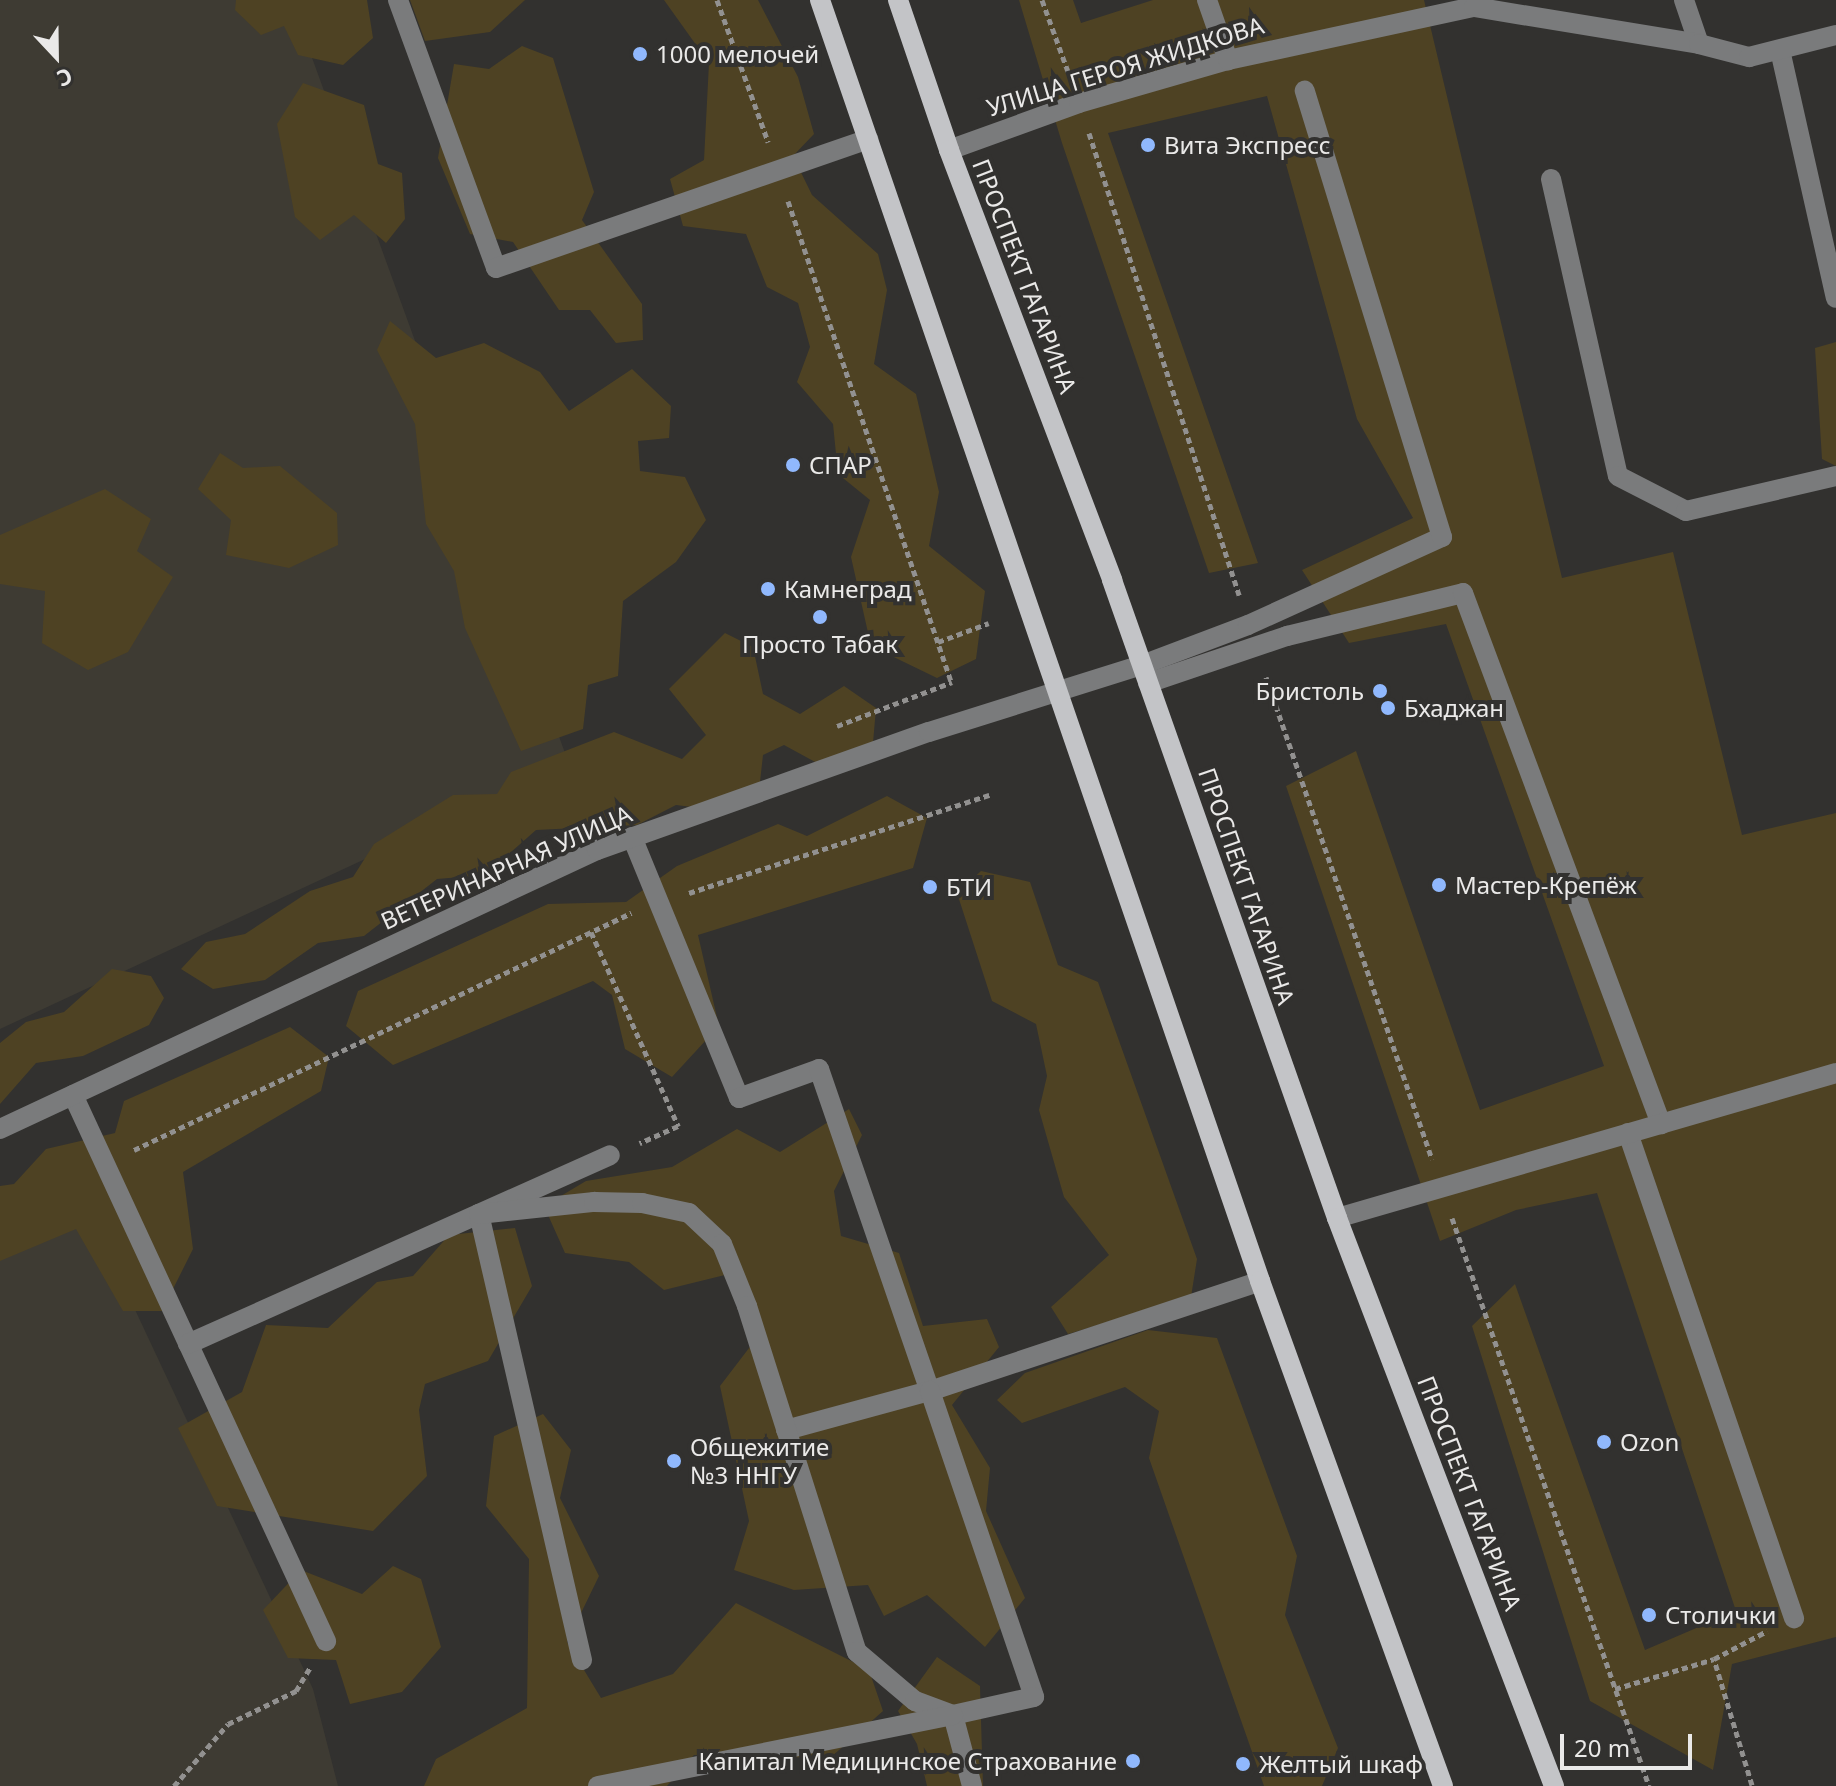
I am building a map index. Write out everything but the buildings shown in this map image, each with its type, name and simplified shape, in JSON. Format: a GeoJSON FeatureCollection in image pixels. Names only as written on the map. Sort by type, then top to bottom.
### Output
{"type":"FeatureCollection","features":[{"type":"Feature","properties":{"kind":"main road"},"geometry":{"type":"LineString","coordinates":[[820,0],[1260,1281],[1443,1786]]}},
{"type":"Feature","properties":{"kind":"main road","name":"ПРОСПЕКТ ГАГАРИНА"},"geometry":{"type":"LineString","coordinates":[[898,0],[949,150],[1145,674],[1337,1218],[1554,1786]]}},
{"type":"Feature","properties":{"kind":"street"},"geometry":{"type":"LineString","coordinates":[[398,0],[496,268],[868,139]]}},
{"type":"Feature","properties":{"kind":"street"},"geometry":{"type":"LineString","coordinates":[[1207,0],[1228,60]]}},
{"type":"Feature","properties":{"kind":"street"},"geometry":{"type":"LineString","coordinates":[[1684,0],[1699,44]]}},
{"type":"Feature","properties":{"kind":"street","name":"УЛИЦА ГЕРОЯ ЖИДКОВА"},"geometry":{"type":"LineString","coordinates":[[949,150],[1079,103],[1228,60],[1474,7],[1699,44],[1749,57],[1836,35]]}},
{"type":"Feature","properties":{"kind":"street"},"geometry":{"type":"LineString","coordinates":[[1780,50],[1836,298]]}},
{"type":"Feature","properties":{"kind":"street"},"geometry":{"type":"LineString","coordinates":[[1145,674],[1442,537],[1305,91]]}},
{"type":"Feature","properties":{"kind":"street"},"geometry":{"type":"LineString","coordinates":[[1551,179],[1618,476],[1686,511],[1836,476]]}},
{"type":"Feature","properties":{"kind":"street"},"geometry":{"type":"LineString","coordinates":[[1145,674],[1463,593],[1661,1124]]}},
{"type":"Feature","properties":{"kind":"street","name":"ВЕТЕРИНАРНАЯ УЛИЦА"},"geometry":{"type":"LineString","coordinates":[[0,1129],[632,837],[965,722],[1058,693],[1145,674]]}},
{"type":"Feature","properties":{"kind":"street"},"geometry":{"type":"LineString","coordinates":[[598,1786],[1034,1697],[819,1069],[739,1098],[632,837]]}},
{"type":"Feature","properties":{"kind":"street"},"geometry":{"type":"LineString","coordinates":[[1337,1218],[1836,1073]]}},
{"type":"Feature","properties":{"kind":"street"},"geometry":{"type":"LineString","coordinates":[[73,1095],[326,1641]]}},
{"type":"Feature","properties":{"kind":"street"},"geometry":{"type":"LineString","coordinates":[[1628,1133],[1794,1618]]}},
{"type":"Feature","properties":{"kind":"street"},"geometry":{"type":"LineString","coordinates":[[188,1344],[610,1155]]}},
{"type":"Feature","properties":{"kind":"street"},"geometry":{"type":"LineString","coordinates":[[479,1214],[594,1202],[642,1203],[689,1213],[722,1244],[857,1652],[915,1701],[953,1715]]}},
{"type":"Feature","properties":{"kind":"street"},"geometry":{"type":"LineString","coordinates":[[479,1214],[582,1660]]}},
{"type":"Feature","properties":{"kind":"street"},"geometry":{"type":"LineString","coordinates":[[786,1430],[930,1391],[1260,1281]]}},
{"type":"Feature","properties":{"kind":"street"},"geometry":{"type":"LineString","coordinates":[[953,1715],[972,1786]]}},
{"type":"Feature","properties":{"kind":"path"},"geometry":{"type":"LineString","coordinates":[[717,0],[965,722]]}},
{"type":"Feature","properties":{"kind":"path"},"geometry":{"type":"LineString","coordinates":[[1042,0],[1079,103],[1248,625]]}},
{"type":"Feature","properties":{"kind":"path"},"geometry":{"type":"LineString","coordinates":[[938,642],[989,623]]}},
{"type":"Feature","properties":{"kind":"path"},"geometry":{"type":"LineString","coordinates":[[105,1165],[591,932],[659,903],[989,795]]}},
{"type":"Feature","properties":{"kind":"path"},"geometry":{"type":"LineString","coordinates":[[591,932],[678,1126],[610,1155]]}},
{"type":"Feature","properties":{"kind":"path"},"geometry":{"type":"LineString","coordinates":[[1615,1689],[1714,1659],[1794,1618]]}},
{"type":"Feature","properties":{"kind":"path"},"geometry":{"type":"LineString","coordinates":[[174,1786],[228,1724],[296,1691],[326,1641]]}},
{"type":"Feature","properties":{"kind":"path"},"geometry":{"type":"LineString","coordinates":[[1714,1659],[1752,1785]]}},
{"type":"Feature","properties":{"kind":"shaded area"},"geometry":{"type":"Polygon","coordinates":[[[0,0],[291,0],[569,764],[0,1029],[0,0]]]}},
{"type":"Feature","properties":{"kind":"shaded area"},"geometry":{"type":"Polygon","coordinates":[[[236,0],[367,0],[373,38],[343,65],[298,55],[284,26],[261,35],[235,10],[236,0]]]}},
{"type":"Feature","properties":{"kind":"shaded area"},"geometry":{"type":"Polygon","coordinates":[[[410,0],[525,0],[490,32],[425,41],[410,0]]]}},
{"type":"Feature","properties":{"kind":"shaded area"},"geometry":{"type":"Polygon","coordinates":[[[664,0],[758,0],[798,77],[814,134],[793,156],[812,195],[878,254],[887,290],[874,364],[916,394],[939,492],[929,546],[985,591],[976,659],[937,678],[871,646],[851,557],[870,500],[838,474],[833,424],[797,382],[810,347],[798,303],[767,287],[746,234],[683,226],[670,179],[704,160],[709,63],[664,0]]]}},
{"type":"Feature","properties":{"kind":"shaded area"},"geometry":{"type":"Polygon","coordinates":[[[1019,0],[1073,0],[1081,23],[1153,0],[1424,0],[1562,578],[1673,552],[1742,835],[1836,813],[1836,1637],[1732,1664],[1713,1770],[1590,1701],[1472,1326],[1515,1284],[1645,1650],[1736,1611],[1597,1193],[1516,1210],[1440,1241],[1286,786],[1356,751],[1480,1110],[1604,1066],[1446,624],[1349,643],[1302,570],[1413,518],[1357,419],[1267,96],[1108,133],[1258,563],[1209,573],[1062,143],[1019,0]]]}},
{"type":"Feature","properties":{"kind":"shaded area"},"geometry":{"type":"Polygon","coordinates":[[[522,46],[553,58],[594,192],[582,220],[642,304],[643,340],[616,343],[590,310],[559,310],[513,242],[470,234],[438,158],[454,64],[489,69],[522,46]]]}},
{"type":"Feature","properties":{"kind":"shaded area"},"geometry":{"type":"Polygon","coordinates":[[[303,83],[364,105],[378,164],[402,173],[405,219],[386,243],[354,215],[320,240],[295,217],[277,124],[303,83]]]}},
{"type":"Feature","properties":{"kind":"shaded area"},"geometry":{"type":"Polygon","coordinates":[[[390,321],[436,358],[484,343],[540,372],[569,411],[632,369],[671,406],[669,438],[638,441],[640,471],[685,477],[706,520],[676,562],[623,601],[618,676],[588,685],[583,729],[521,751],[465,628],[454,571],[426,524],[415,424],[377,350],[390,321]]]}},
{"type":"Feature","properties":{"kind":"shaded area"},"geometry":{"type":"Polygon","coordinates":[[[1836,342],[1836,466],[1822,459],[1815,348],[1836,342]]]}},
{"type":"Feature","properties":{"kind":"shaded area"},"geometry":{"type":"Polygon","coordinates":[[[220,453],[243,468],[280,466],[337,513],[338,545],[289,568],[226,555],[231,520],[198,489],[220,453]]]}},
{"type":"Feature","properties":{"kind":"shaded area"},"geometry":{"type":"Polygon","coordinates":[[[105,489],[151,519],[137,551],[173,577],[128,652],[88,670],[42,643],[45,591],[0,584],[0,535],[105,489]]]}},
{"type":"Feature","properties":{"kind":"shaded area"},"geometry":{"type":"Polygon","coordinates":[[[725,633],[753,647],[763,694],[800,714],[844,686],[876,708],[873,743],[817,763],[784,745],[763,755],[760,782],[732,812],[676,805],[637,825],[536,830],[485,875],[437,879],[364,936],[318,943],[265,980],[213,989],[181,969],[206,942],[245,934],[310,891],[353,877],[374,844],[453,795],[497,794],[511,772],[614,732],[682,759],[706,735],[669,689],[725,633]]]}},
{"type":"Feature","properties":{"kind":"shaded area"},"geometry":{"type":"Polygon","coordinates":[[[887,796],[927,818],[913,868],[698,935],[719,1026],[672,1077],[625,1049],[612,995],[593,981],[393,1065],[346,1026],[358,991],[548,904],[626,902],[677,866],[778,824],[807,836],[887,796]]]}},
{"type":"Feature","properties":{"kind":"shaded area"},"geometry":{"type":"Polygon","coordinates":[[[981,871],[1030,882],[1058,965],[1098,982],[1197,1259],[1191,1297],[1068,1334],[1051,1307],[1109,1255],[1064,1197],[1039,1110],[1047,1076],[1036,1024],[992,1001],[957,893],[981,871]]]}},
{"type":"Feature","properties":{"kind":"shaded area"},"geometry":{"type":"Polygon","coordinates":[[[112,969],[151,976],[164,998],[149,1025],[83,1056],[36,1063],[0,1104],[0,1043],[26,1022],[64,1012],[112,969]]]}},
{"type":"Feature","properties":{"kind":"shaded area"},"geometry":{"type":"Polygon","coordinates":[[[290,1027],[329,1057],[321,1091],[183,1172],[193,1249],[162,1311],[123,1311],[76,1229],[0,1261],[0,1186],[14,1184],[46,1149],[115,1133],[124,1101],[290,1027]]]}},
{"type":"Feature","properties":{"kind":"shaded area"},"geometry":{"type":"Polygon","coordinates":[[[849,1109],[862,1135],[834,1191],[841,1236],[899,1253],[923,1326],[987,1319],[999,1347],[952,1405],[990,1468],[986,1511],[1025,1598],[985,1647],[927,1595],[884,1616],[868,1585],[794,1590],[734,1570],[749,1521],[720,1386],[759,1335],[733,1273],[664,1290],[629,1262],[565,1253],[544,1206],[586,1181],[672,1167],[737,1129],[780,1152],[849,1109]]]}},
{"type":"Feature","properties":{"kind":"shaded area"},"geometry":{"type":"Polygon","coordinates":[[[69,1169],[313,1689],[338,1786],[0,1786],[0,1200],[69,1169]]]}},
{"type":"Feature","properties":{"kind":"shaded area"},"geometry":{"type":"Polygon","coordinates":[[[515,1228],[532,1286],[488,1361],[425,1384],[419,1410],[427,1476],[373,1531],[217,1506],[178,1428],[242,1392],[266,1325],[328,1328],[377,1282],[413,1276],[449,1235],[515,1228]]]}},
{"type":"Feature","properties":{"kind":"shaded area"},"geometry":{"type":"Polygon","coordinates":[[[1148,1330],[1217,1338],[1297,1556],[1285,1615],[1338,1748],[1322,1786],[1264,1786],[1149,1458],[1159,1411],[1125,1387],[1022,1423],[997,1400],[1025,1373],[1148,1330]]]}},
{"type":"Feature","properties":{"kind":"shaded area"},"geometry":{"type":"Polygon","coordinates":[[[543,1414],[571,1450],[560,1498],[599,1576],[567,1642],[601,1698],[673,1674],[736,1603],[869,1670],[883,1711],[830,1758],[694,1755],[667,1786],[424,1786],[436,1759],[527,1708],[529,1559],[486,1506],[494,1436],[543,1414]]]}},
{"type":"Feature","properties":{"kind":"shaded area"},"geometry":{"type":"Polygon","coordinates":[[[393,1566],[421,1579],[441,1647],[402,1692],[350,1704],[336,1660],[288,1658],[263,1610],[301,1570],[362,1594],[393,1566]]]}},
{"type":"Feature","properties":{"kind":"shaded area"},"geometry":{"type":"Polygon","coordinates":[[[937,1657],[980,1686],[983,1786],[927,1786],[917,1744],[898,1711],[937,1657]]]}},
{"type":"Feature","properties":{"kind":"place","name":"1000 мелочей"},"geometry":{"type":"Point","coordinates":[640,54]}},
{"type":"Feature","properties":{"kind":"place","name":"Вита Экспресс"},"geometry":{"type":"Point","coordinates":[1148,145]}},
{"type":"Feature","properties":{"kind":"place","name":"СПАР"},"geometry":{"type":"Point","coordinates":[793,465]}},
{"type":"Feature","properties":{"kind":"place","name":"Камнеград"},"geometry":{"type":"Point","coordinates":[768,589]}},
{"type":"Feature","properties":{"kind":"place","name":"Просто Табак"},"geometry":{"type":"Point","coordinates":[820,617]}},
{"type":"Feature","properties":{"kind":"place","name":"Бристоль"},"geometry":{"type":"Point","coordinates":[1380,691]}},
{"type":"Feature","properties":{"kind":"place","name":"Бхаджан"},"geometry":{"type":"Point","coordinates":[1388,708]}},
{"type":"Feature","properties":{"kind":"place","name":"Мастер-Крепёж"},"geometry":{"type":"Point","coordinates":[1439,885]}},
{"type":"Feature","properties":{"kind":"place","name":"БТИ"},"geometry":{"type":"Point","coordinates":[930,887]}},
{"type":"Feature","properties":{"kind":"place","name":"Ozon"},"geometry":{"type":"Point","coordinates":[1604,1442]}},
{"type":"Feature","properties":{"kind":"place","name":"Общежитие №3 ННГУ"},"geometry":{"type":"Point","coordinates":[674,1461]}},
{"type":"Feature","properties":{"kind":"place","name":"Столички"},"geometry":{"type":"Point","coordinates":[1649,1615]}},
{"type":"Feature","properties":{"kind":"place","name":"Капитал Медицинское Страхование"},"geometry":{"type":"Point","coordinates":[1133,1761]}},
{"type":"Feature","properties":{"kind":"place","name":"Желтый шкаф"},"geometry":{"type":"Point","coordinates":[1243,1764]}}]}
